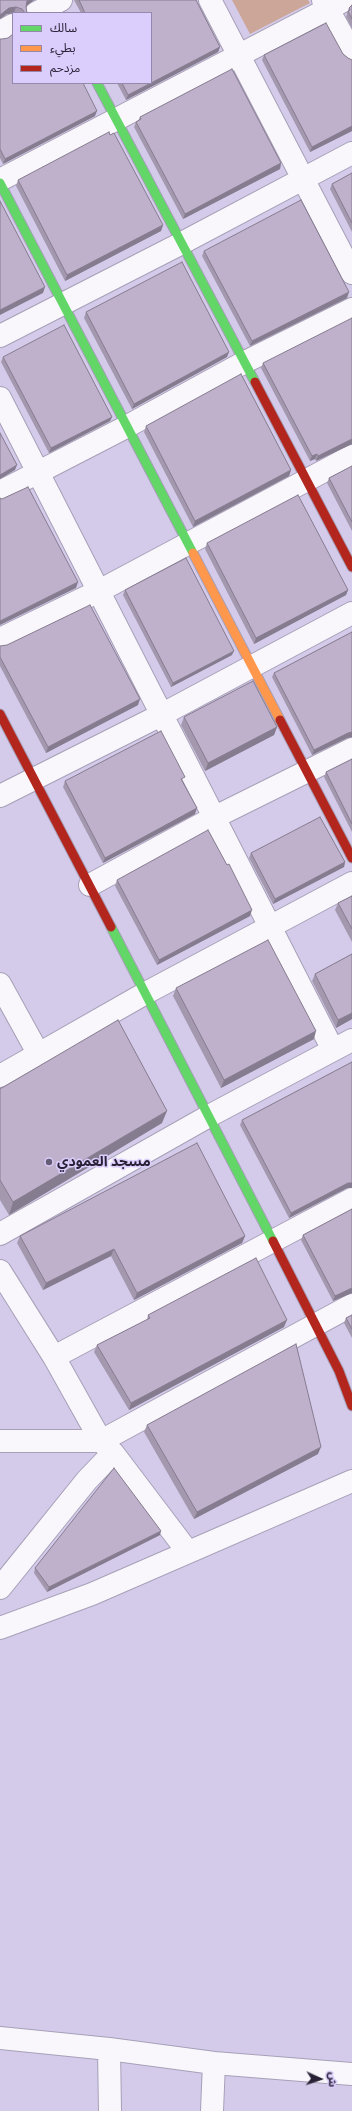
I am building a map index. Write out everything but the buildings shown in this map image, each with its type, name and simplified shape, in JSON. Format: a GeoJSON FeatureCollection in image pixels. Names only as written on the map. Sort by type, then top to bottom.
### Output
{"type":"FeatureCollection","features":[{"type":"Feature","properties":{"kind":"street"},"geometry":{"type":"LineString","coordinates":[[210,0],[352,273]]}},
{"type":"Feature","properties":{"kind":"street"},"geometry":{"type":"LineString","coordinates":[[352,53],[332,3],[0,181],[126,427],[352,858]]}},
{"type":"Feature","properties":{"kind":"street"},"geometry":{"type":"LineString","coordinates":[[0,32],[12,26]]}},
{"type":"Feature","properties":{"kind":"street"},"geometry":{"type":"LineString","coordinates":[[99,84],[352,567]]}},
{"type":"Feature","properties":{"kind":"street"},"geometry":{"type":"LineString","coordinates":[[0,336],[182,243],[352,153]]}},
{"type":"Feature","properties":{"kind":"street"},"geometry":{"type":"LineString","coordinates":[[0,492],[126,427],[245,362],[352,309]]}},
{"type":"Feature","properties":{"kind":"street"},"geometry":{"type":"LineString","coordinates":[[0,398],[213,818],[333,1050]]}},
{"type":"Feature","properties":{"kind":"street"},"geometry":{"type":"LineString","coordinates":[[0,639],[99,591],[352,456]]}},
{"type":"Feature","properties":{"kind":"street"},"geometry":{"type":"LineString","coordinates":[[0,796],[252,668],[352,613]]}},
{"type":"Feature","properties":{"kind":"street"},"geometry":{"type":"LineString","coordinates":[[0,714],[90,885],[144,994],[209,1116],[339,1371],[352,1406]]}},
{"type":"Feature","properties":{"kind":"street"},"geometry":{"type":"LineString","coordinates":[[90,885],[213,818],[308,773],[352,749]]}},
{"type":"Feature","properties":{"kind":"street"},"geometry":{"type":"LineString","coordinates":[[0,1076],[144,994],[352,883]]}},
{"type":"Feature","properties":{"kind":"street"},"geometry":{"type":"LineString","coordinates":[[0,984],[38,1053]]}},
{"type":"Feature","properties":{"kind":"street"},"geometry":{"type":"LineString","coordinates":[[0,1234],[209,1116],[352,1040]]}},
{"type":"Feature","properties":{"kind":"street"},"geometry":{"type":"LineString","coordinates":[[54,1357],[352,1199]]}},
{"type":"Feature","properties":{"kind":"street"},"geometry":{"type":"LineString","coordinates":[[0,1271],[54,1357],[107,1447],[188,1552]]}},
{"type":"Feature","properties":{"kind":"street"},"geometry":{"type":"LineString","coordinates":[[0,1588],[87,1480],[107,1447],[218,1379],[315,1324],[352,1305]]}},
{"type":"Feature","properties":{"kind":"street"},"geometry":{"type":"LineString","coordinates":[[0,1441],[107,1447]]}},
{"type":"Feature","properties":{"kind":"street"},"geometry":{"type":"LineString","coordinates":[[0,1628],[92,1594],[352,1481]]}},
{"type":"Feature","properties":{"kind":"street"},"geometry":{"type":"LineString","coordinates":[[0,2038],[109,2049],[214,2063],[352,2074]]}},
{"type":"Feature","properties":{"kind":"street"},"geometry":{"type":"LineString","coordinates":[[109,2049],[110,2111]]}},
{"type":"Feature","properties":{"kind":"street"},"geometry":{"type":"LineString","coordinates":[[212,2111],[214,2063]]}},
{"type":"Feature","properties":{"kind":"shaded area"},"geometry":{"type":"Polygon","coordinates":[[[232,0],[308,0],[310,3],[250,34],[232,0]]]}},
{"type":"Feature","properties":{"kind":"traffic: fast"},"geometry":{"type":"LineString","coordinates":[[98,84],[255,382]]}},
{"type":"Feature","properties":{"kind":"traffic: fast"},"geometry":{"type":"LineString","coordinates":[[0,183],[193,553]]}},
{"type":"Feature","properties":{"kind":"traffic: fast"},"geometry":{"type":"LineString","coordinates":[[111,927],[273,1241]]}},
{"type":"Feature","properties":{"kind":"traffic: slow"},"geometry":{"type":"LineString","coordinates":[[193,553],[280,720]]}},
{"type":"Feature","properties":{"kind":"traffic: jam"},"geometry":{"type":"LineString","coordinates":[[255,382],[352,567]]}},
{"type":"Feature","properties":{"kind":"traffic: jam"},"geometry":{"type":"LineString","coordinates":[[0,714],[111,927]]}},
{"type":"Feature","properties":{"kind":"traffic: jam"},"geometry":{"type":"LineString","coordinates":[[280,720],[352,858]]}},
{"type":"Feature","properties":{"kind":"traffic: jam"},"geometry":{"type":"LineString","coordinates":[[273,1241],[339,1371],[352,1406]]}},
{"type":"Feature","properties":{"kind":"place","name":"مسجد العمودي"},"geometry":{"type":"Point","coordinates":[49,1162]}}]}
